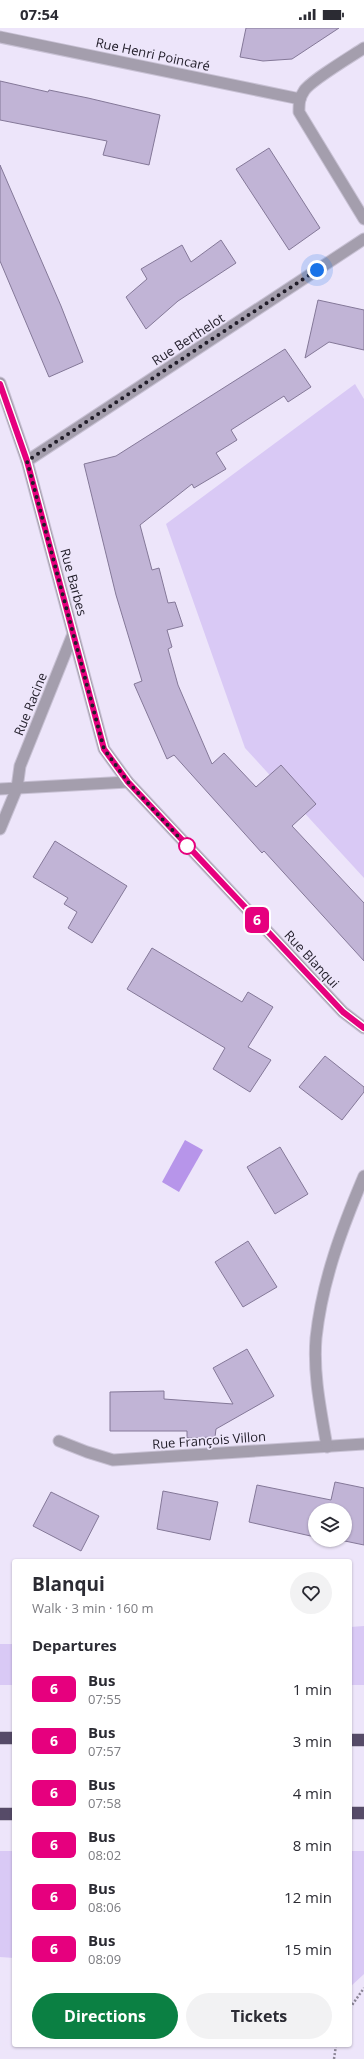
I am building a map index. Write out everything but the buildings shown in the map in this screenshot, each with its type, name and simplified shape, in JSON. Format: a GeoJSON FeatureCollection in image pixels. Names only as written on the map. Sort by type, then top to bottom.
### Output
{"type":"FeatureCollection","features":[{"type":"Feature","properties":{"kind":"highway"},"geometry":{"type":"LineString","coordinates":[[0,1738],[12,1738]]}},
{"type":"Feature","properties":{"kind":"highway"},"geometry":{"type":"LineString","coordinates":[[352,1740],[364,1740]]}},
{"type":"Feature","properties":{"kind":"highway"},"geometry":{"type":"LineString","coordinates":[[352,1813],[364,1813]]}},
{"type":"Feature","properties":{"kind":"highway"},"geometry":{"type":"LineString","coordinates":[[0,1814],[12,1814]]}},
{"type":"Feature","properties":{"kind":"street","name":"Rue Henri Poincaré"},"geometry":{"type":"LineString","coordinates":[[0,37],[300,99]]}},
{"type":"Feature","properties":{"kind":"street"},"geometry":{"type":"LineString","coordinates":[[364,48],[308,86],[300,99],[299,112],[364,219]]}},
{"type":"Feature","properties":{"kind":"street","name":"Rue Berthelot"},"geometry":{"type":"LineString","coordinates":[[27,461],[364,239]]}},
{"type":"Feature","properties":{"kind":"street","name":"Rue Barbes"},"geometry":{"type":"LineString","coordinates":[[0,383],[27,461],[104,749],[128,782]]}},
{"type":"Feature","properties":{"kind":"street","name":"Rue Racine"},"geometry":{"type":"LineString","coordinates":[[0,829],[17,788],[20,766],[73,634]]}},
{"type":"Feature","properties":{"kind":"street"},"geometry":{"type":"LineString","coordinates":[[0,788],[128,782]]}},
{"type":"Feature","properties":{"kind":"street","name":"Rue Blanqui"},"geometry":{"type":"LineString","coordinates":[[128,782],[343,1012],[364,1028]]}},
{"type":"Feature","properties":{"kind":"street"},"geometry":{"type":"LineString","coordinates":[[326,1447],[317,1382],[316,1339],[325,1285],[334,1252],[364,1176]]}},
{"type":"Feature","properties":{"kind":"street","name":"Rue François Villon"},"geometry":{"type":"LineString","coordinates":[[59,1441],[113,1460],[364,1444]]}},
{"type":"Feature","properties":{"kind":"path"},"geometry":{"type":"LineString","coordinates":[[352,2005],[364,1988]]}},
{"type":"Feature","properties":{"kind":"path"},"geometry":{"type":"LineString","coordinates":[[334,2059],[336,2047]]}},
{"type":"Feature","properties":{"kind":"shaded area"},"geometry":{"type":"Polygon","coordinates":[[[355,384],[364,399],[364,878],[245,748],[166,524],[355,384]]]}},
{"type":"Feature","properties":{"kind":"shaded area"},"geometry":{"type":"Polygon","coordinates":[[[185,1140],[203,1150],[179,1192],[162,1182],[185,1140]]]}},
{"type":"Feature","properties":{"kind":"shaded area"},"geometry":{"type":"Polygon","coordinates":[[[364,1626],[364,1685],[352,1685],[352,1627],[364,1626]]]}},
{"type":"Feature","properties":{"kind":"shaded area"},"geometry":{"type":"Polygon","coordinates":[[[0,1644],[12,1644],[12,1685],[0,1685],[0,1644]]]}},
{"type":"Feature","properties":{"kind":"shaded area"},"geometry":{"type":"Polygon","coordinates":[[[0,1851],[12,1851],[12,1958],[0,1957],[0,1851]]]}},
{"type":"Feature","properties":{"kind":"shaded area"},"geometry":{"type":"Polygon","coordinates":[[[352,1851],[364,1851],[364,1974],[352,1985],[352,1851]]]}},
{"type":"Feature","properties":{"kind":"bus line","name":"6"},"geometry":{"type":"LineString","coordinates":[[0,384],[19,433],[27,461],[104,749],[128,782],[343,1012],[364,1028]]}},
{"type":"Feature","properties":{"kind":"route"},"geometry":{"type":"LineString","coordinates":[[187,846],[128,782],[104,749],[27,461],[317,270]]}}]}
